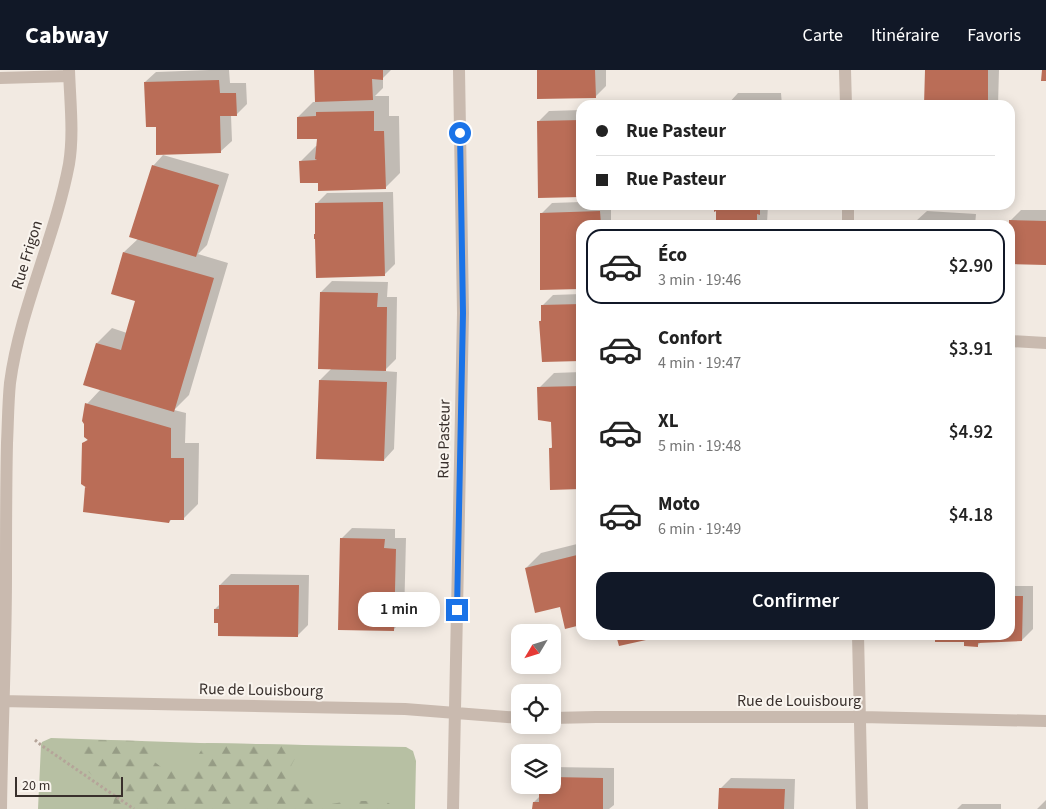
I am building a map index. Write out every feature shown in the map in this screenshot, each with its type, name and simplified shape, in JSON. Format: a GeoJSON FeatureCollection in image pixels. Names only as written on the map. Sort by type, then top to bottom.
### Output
{"type":"FeatureCollection","features":[{"type":"Feature","properties":{"kind":"street","name":"Rue Pasteur"},"geometry":{"type":"LineString","coordinates":[[452,809],[463,313],[459,70]]}},
{"type":"Feature","properties":{"kind":"street"},"geometry":{"type":"LineString","coordinates":[[845,70],[846,100]]}},
{"type":"Feature","properties":{"kind":"street"},"geometry":{"type":"LineString","coordinates":[[0,78],[69,73]]}},
{"type":"Feature","properties":{"kind":"street","name":"Rue Frigon"},"geometry":{"type":"LineString","coordinates":[[1,809],[2,701],[6,650],[7,463],[10,385],[24,318],[59,207],[69,162],[71,144],[69,73]]}},
{"type":"Feature","properties":{"kind":"street"},"geometry":{"type":"LineString","coordinates":[[1015,341],[1046,342]]}},
{"type":"Feature","properties":{"kind":"street"},"geometry":{"type":"LineString","coordinates":[[858,640],[862,809]]}},
{"type":"Feature","properties":{"kind":"street","name":"Rue de Louisbourg"},"geometry":{"type":"LineString","coordinates":[[2,701],[395,708],[511,717]]}},
{"type":"Feature","properties":{"kind":"street","name":"Rue de Louisbourg"},"geometry":{"type":"LineString","coordinates":[[561,718],[861,717],[1046,721]]}},
{"type":"Feature","properties":{"kind":"path"},"geometry":{"type":"LineString","coordinates":[[35,740],[134,809]]}},
{"type":"Feature","properties":{"kind":"green space"},"geometry":{"type":"Polygon","coordinates":[[[51,738],[406,747],[413,751],[416,761],[415,809],[38,809],[41,745],[42,742],[51,738]]]}},
{"type":"Feature","properties":{"kind":"green space"},"geometry":{"type":"Polygon","coordinates":[[[82,740],[143,741],[152,760],[165,770],[181,772],[191,766],[206,743],[302,745],[290,768],[296,786],[310,799],[331,804],[349,801],[389,803],[393,809],[106,809],[113,805],[115,794],[94,777],[83,765],[80,758],[82,740]]]}},
{"type":"Feature","properties":{"kind":"building"},"geometry":{"type":"Polygon","coordinates":[[[314,70],[383,70],[383,80],[372,79],[373,100],[315,102],[314,70]]]}},
{"type":"Feature","properties":{"kind":"building"},"geometry":{"type":"Polygon","coordinates":[[[537,70],[595,70],[596,98],[537,99],[537,70]]]}},
{"type":"Feature","properties":{"kind":"building"},"geometry":{"type":"Polygon","coordinates":[[[925,70],[988,70],[988,100],[924,100],[925,70]]]}},
{"type":"Feature","properties":{"kind":"building"},"geometry":{"type":"Polygon","coordinates":[[[1042,70],[1046,70],[1046,81],[1041,81],[1042,70]]]}},
{"type":"Feature","properties":{"kind":"building"},"geometry":{"type":"Polygon","coordinates":[[[219,80],[220,93],[236,93],[237,116],[220,116],[221,153],[156,155],[156,127],[146,127],[144,82],[219,80]]]}},
{"type":"Feature","properties":{"kind":"building"},"geometry":{"type":"Polygon","coordinates":[[[374,111],[374,131],[384,131],[386,189],[318,191],[318,183],[300,183],[299,161],[317,160],[315,159],[317,139],[297,139],[297,117],[316,116],[316,112],[374,111]]]}},
{"type":"Feature","properties":{"kind":"building"},"geometry":{"type":"Polygon","coordinates":[[[576,120],[576,197],[538,198],[537,121],[576,120]]]}},
{"type":"Feature","properties":{"kind":"building"},"geometry":{"type":"Polygon","coordinates":[[[152,165],[219,185],[196,257],[129,237],[152,165]]]}},
{"type":"Feature","properties":{"kind":"building"},"geometry":{"type":"Polygon","coordinates":[[[383,202],[385,276],[316,278],[315,203],[383,202]]]}},
{"type":"Feature","properties":{"kind":"building"},"geometry":{"type":"Polygon","coordinates":[[[714,210],[760,210],[760,215],[757,214],[757,220],[716,220],[716,211],[714,212],[714,210]]]}},
{"type":"Feature","properties":{"kind":"building"},"geometry":{"type":"Polygon","coordinates":[[[600,211],[601,220],[576,220],[576,289],[540,290],[540,213],[600,211]]]}},
{"type":"Feature","properties":{"kind":"building"},"geometry":{"type":"Polygon","coordinates":[[[1015,220],[1046,221],[1046,265],[1015,264],[1015,220]]]}},
{"type":"Feature","properties":{"kind":"building"},"geometry":{"type":"Polygon","coordinates":[[[123,252],[214,278],[174,412],[83,385],[96,343],[121,350],[135,301],[111,294],[123,252]]]}},
{"type":"Feature","properties":{"kind":"building"},"geometry":{"type":"Polygon","coordinates":[[[320,292],[378,293],[377,307],[387,307],[386,371],[318,369],[320,292]]]}},
{"type":"Feature","properties":{"kind":"building"},"geometry":{"type":"Polygon","coordinates":[[[576,304],[576,361],[542,362],[539,321],[541,321],[541,305],[576,304]]]}},
{"type":"Feature","properties":{"kind":"building"},"geometry":{"type":"Polygon","coordinates":[[[319,380],[387,382],[384,461],[316,459],[319,380]]]}},
{"type":"Feature","properties":{"kind":"building"},"geometry":{"type":"Polygon","coordinates":[[[576,386],[576,489],[550,490],[549,448],[552,448],[551,422],[538,420],[537,387],[576,386]]]}},
{"type":"Feature","properties":{"kind":"building"},"geometry":{"type":"Polygon","coordinates":[[[85,403],[171,428],[171,458],[184,458],[184,520],[170,520],[169,523],[83,512],[85,487],[87,488],[81,484],[82,443],[88,440],[84,437],[84,424],[82,421],[85,403]]]}},
{"type":"Feature","properties":{"kind":"building"},"geometry":{"type":"Polygon","coordinates":[[[340,538],[385,539],[384,548],[396,549],[394,631],[338,630],[340,538]]]}},
{"type":"Feature","properties":{"kind":"building"},"geometry":{"type":"Polygon","coordinates":[[[576,555],[576,626],[565,629],[560,607],[535,613],[525,568],[576,555]]]}},
{"type":"Feature","properties":{"kind":"building"},"geometry":{"type":"Polygon","coordinates":[[[219,585],[299,585],[298,637],[218,636],[218,623],[214,623],[214,609],[219,609],[219,585]]]}},
{"type":"Feature","properties":{"kind":"building"},"geometry":{"type":"Polygon","coordinates":[[[1015,596],[1023,596],[1022,641],[978,643],[978,647],[964,646],[964,642],[935,642],[935,640],[1015,640],[1015,596]]]}},
{"type":"Feature","properties":{"kind":"building"},"geometry":{"type":"Polygon","coordinates":[[[617,640],[646,640],[619,646],[617,640]]]}},
{"type":"Feature","properties":{"kind":"building"},"geometry":{"type":"Polygon","coordinates":[[[561,777],[603,778],[603,809],[532,809],[533,802],[539,802],[539,794],[561,794],[561,777]]]}},
{"type":"Feature","properties":{"kind":"building"},"geometry":{"type":"Polygon","coordinates":[[[719,788],[785,789],[784,809],[718,809],[719,788]]]}},
{"type":"Feature","properties":{"kind":"route"},"geometry":{"type":"LineString","coordinates":[[457,610],[463,313],[460,133]]}}]}
